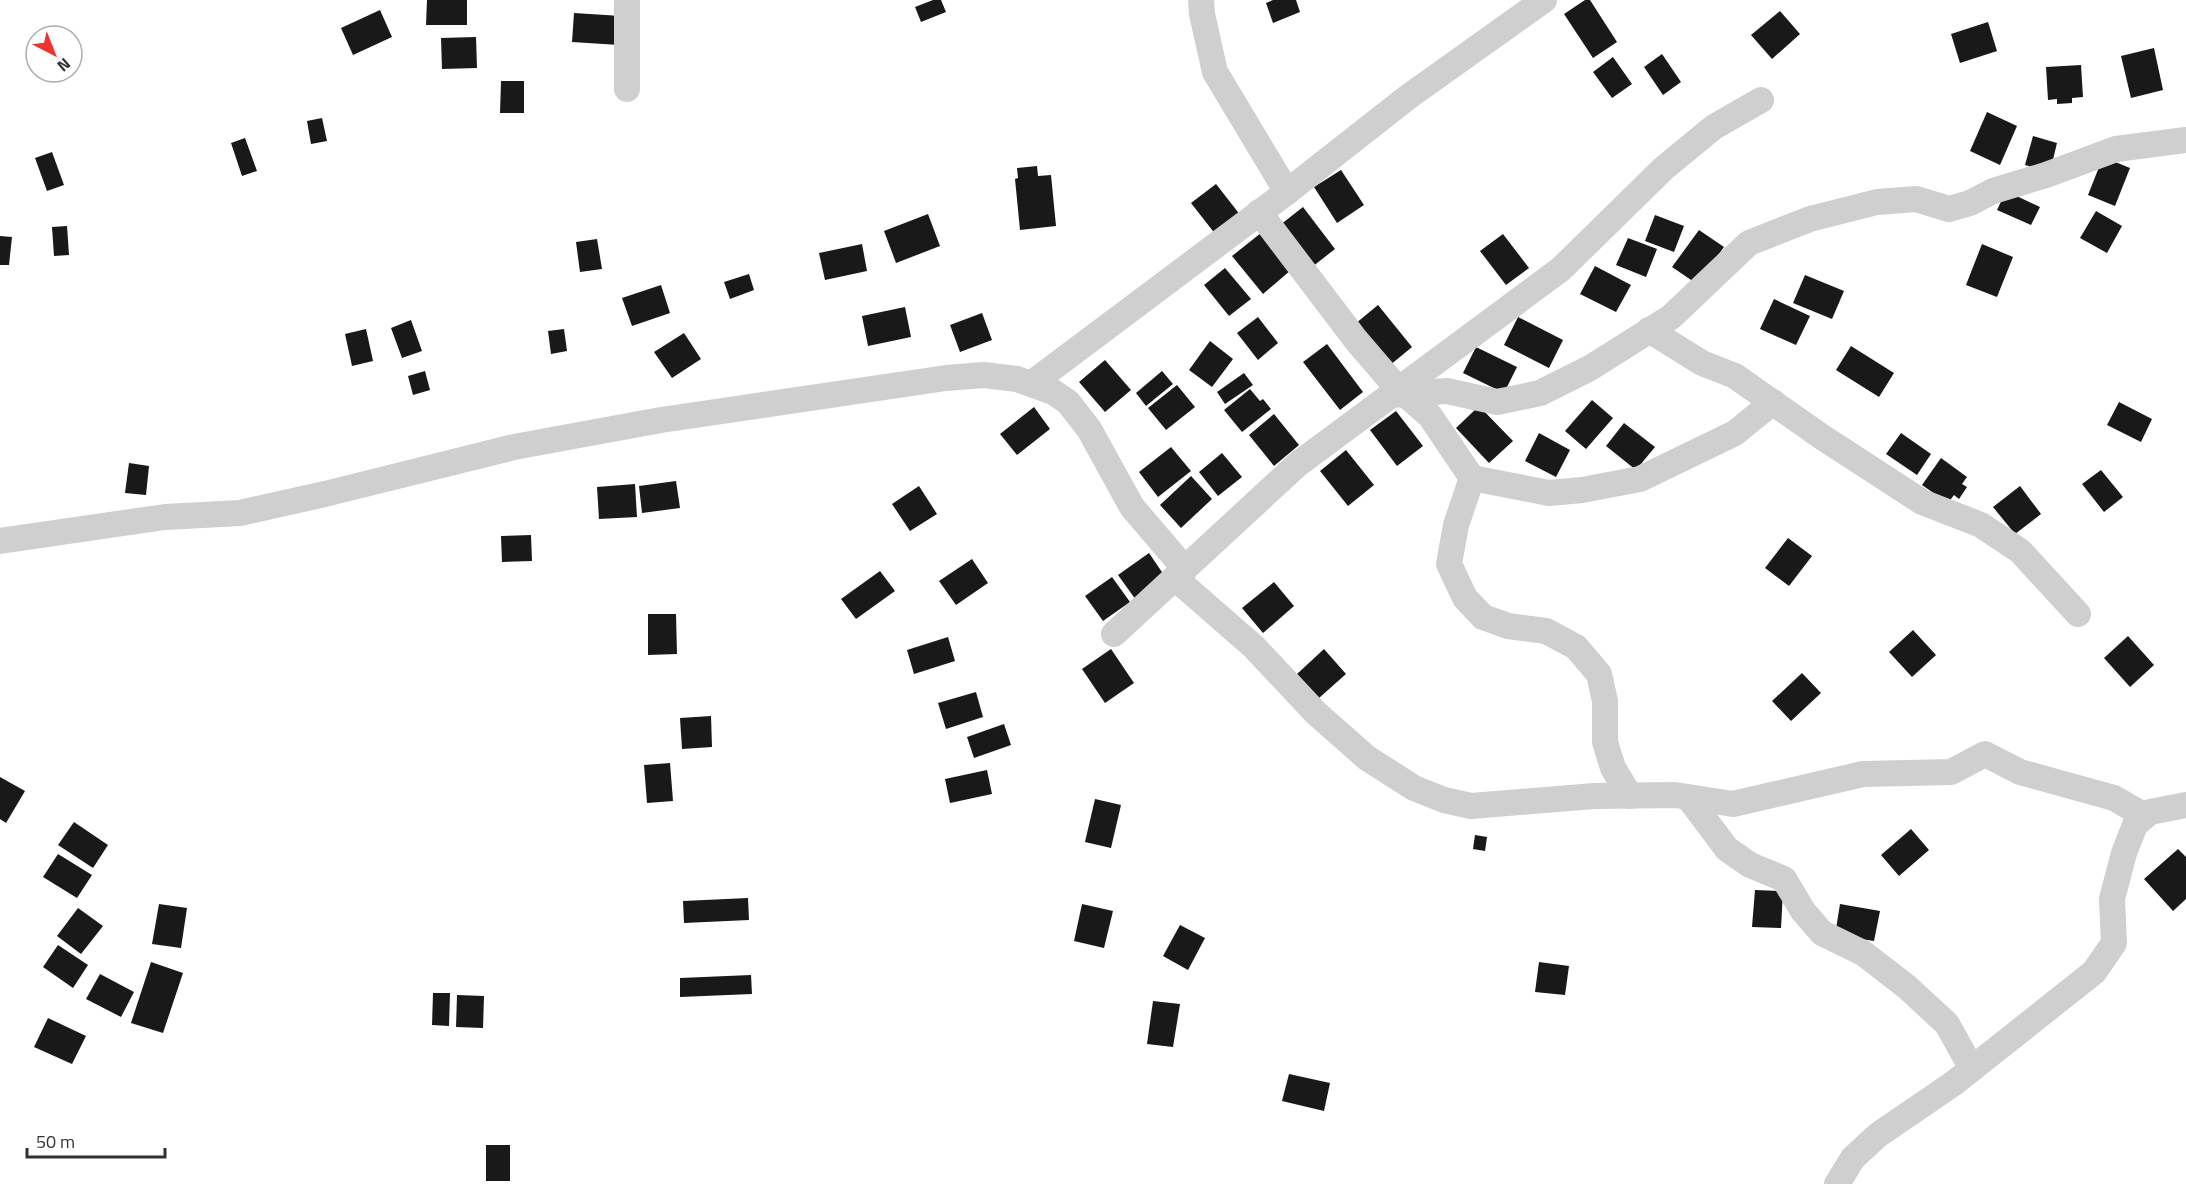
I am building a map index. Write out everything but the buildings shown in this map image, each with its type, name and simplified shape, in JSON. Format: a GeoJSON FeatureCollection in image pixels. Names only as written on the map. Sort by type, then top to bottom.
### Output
{"type":"FeatureCollection","features":[{"type":"Feature","properties":{"kind":"street"},"geometry":{"type":"LineString","coordinates":[[627,0],[627,89]]}},
{"type":"Feature","properties":{"kind":"street"},"geometry":{"type":"LineString","coordinates":[[1201,0],[1215,72],[1287,192]]}},
{"type":"Feature","properties":{"kind":"street"},"geometry":{"type":"LineString","coordinates":[[1031,384],[1287,192],[1408,97],[1544,0]]}},
{"type":"Feature","properties":{"kind":"street"},"geometry":{"type":"LineString","coordinates":[[1114,634],[1298,464],[1398,393],[1561,269],[1664,168],[1714,128],[1761,100]]}},
{"type":"Feature","properties":{"kind":"street"},"geometry":{"type":"LineString","coordinates":[[1398,393],[1447,391],[1497,402],[1540,393],[1590,368],[1671,317],[1749,243],[1810,219],[1877,202],[1916,199],[1949,209],[2116,149],[2186,140]]}},
{"type":"Feature","properties":{"kind":"street"},"geometry":{"type":"LineString","coordinates":[[1259,212],[1398,393],[1430,416],[1472,478],[1549,493],[1582,490],[1640,479],[1735,434],[1773,402]]}},
{"type":"Feature","properties":{"kind":"street"},"geometry":{"type":"LineString","coordinates":[[1649,330],[1702,363],[1735,376],[1922,502],[1981,525],[2010,544],[2020,551],[2079,614]]}},
{"type":"Feature","properties":{"kind":"street"},"geometry":{"type":"LineString","coordinates":[[0,541],[165,517],[240,513],[514,447],[683,417],[946,378],[984,375],[1017,379],[1053,392],[1068,402],[1089,429],[1132,507],[1180,573],[1316,713],[1358,751],[1414,788],[1443,800],[1471,806],[1593,796],[1675,795],[1733,804],[1863,774],[1950,772],[1985,754],[2020,772],[2114,798],[2145,816]]}},
{"type":"Feature","properties":{"kind":"street"},"geometry":{"type":"LineString","coordinates":[[1472,478],[1456,525],[1449,564],[1465,598],[1483,617],[1508,626],[1546,631],[1576,647],[1599,674],[1605,701],[1605,742],[1613,768],[1630,796]]}},
{"type":"Feature","properties":{"kind":"street"},"geometry":{"type":"LineString","coordinates":[[1688,797],[1726,849],[1750,865],[1784,879],[1803,911],[1822,933],[1863,953],[1907,987],[1947,1024],[1972,1069]]}},
{"type":"Feature","properties":{"kind":"street"},"geometry":{"type":"LineString","coordinates":[[1837,1184],[1853,1158],[1878,1135],[1972,1069],[2094,972],[2114,943],[2112,899],[2124,853],[2135,825],[2150,812],[2186,805]]}}]}
